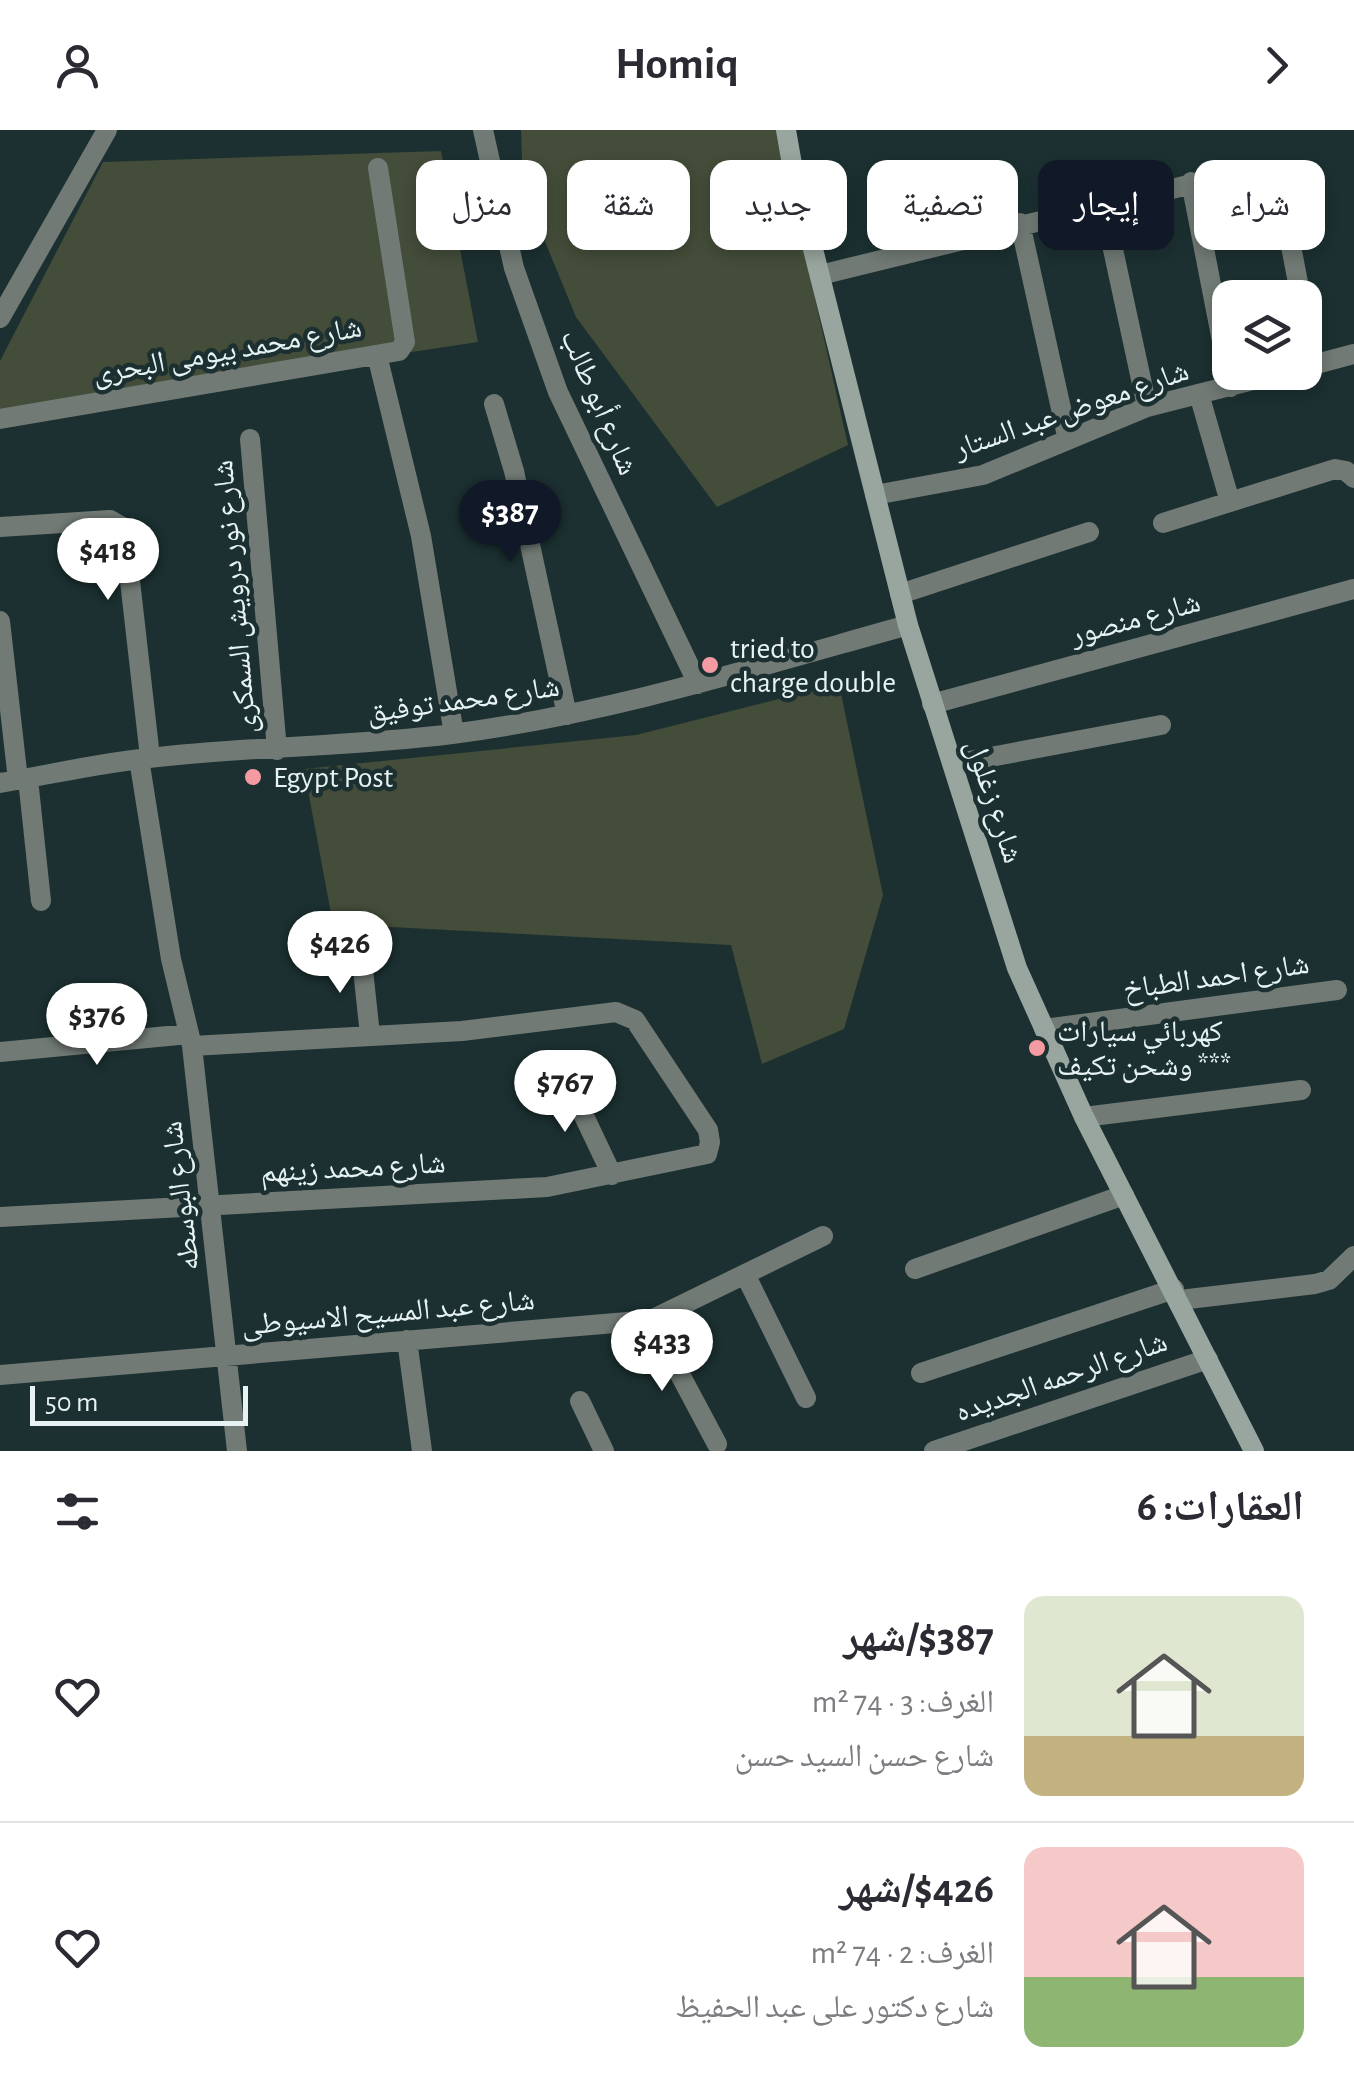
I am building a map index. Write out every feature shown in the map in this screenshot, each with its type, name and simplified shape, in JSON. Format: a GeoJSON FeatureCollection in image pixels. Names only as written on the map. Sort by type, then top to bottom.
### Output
{"type":"FeatureCollection","features":[{"type":"Feature","properties":{"kind":"street"},"geometry":{"type":"LineString","coordinates":[[0,318],[107,130]]}},
{"type":"Feature","properties":{"kind":"street","name":"شارع أبو طالب"},"geometry":{"type":"LineString","coordinates":[[483,130],[514,268],[558,392],[698,684]]}},
{"type":"Feature","properties":{"kind":"street","name":"شارع زغلول"},"geometry":{"type":"LineString","coordinates":[[786,130],[908,625],[1017,968],[1084,1117],[1254,1451]]}},
{"type":"Feature","properties":{"kind":"street","name":"شارع محمد بيومى البحرى"},"geometry":{"type":"LineString","coordinates":[[0,419],[399,351],[405,342],[378,168]]}},
{"type":"Feature","properties":{"kind":"street"},"geometry":{"type":"LineString","coordinates":[[1174,186],[1192,182],[1212,290]]}},
{"type":"Feature","properties":{"kind":"street"},"geometry":{"type":"LineString","coordinates":[[820,275],[1038,219]]}},
{"type":"Feature","properties":{"kind":"street"},"geometry":{"type":"LineString","coordinates":[[1020,223],[1068,440]]}},
{"type":"Feature","properties":{"kind":"street"},"geometry":{"type":"LineString","coordinates":[[1113,250],[1147,407]]}},
{"type":"Feature","properties":{"kind":"street"},"geometry":{"type":"LineString","coordinates":[[1291,250],[1297,280]]}},
{"type":"Feature","properties":{"kind":"street"},"geometry":{"type":"LineString","coordinates":[[1322,363],[1354,354]]}},
{"type":"Feature","properties":{"kind":"street"},"geometry":{"type":"LineString","coordinates":[[377,355],[421,536],[454,734]]}},
{"type":"Feature","properties":{"kind":"street","name":"شارع معوض عبد الستار"},"geometry":{"type":"LineString","coordinates":[[875,495],[983,475],[1147,407],[1217,390]]}},
{"type":"Feature","properties":{"kind":"street"},"geometry":{"type":"LineString","coordinates":[[1200,394],[1230,502]]}},
{"type":"Feature","properties":{"kind":"street"},"geometry":{"type":"LineString","coordinates":[[494,404],[514,470],[567,715]]}},
{"type":"Feature","properties":{"kind":"street","name":"شارع نور درويش السمكرى"},"geometry":{"type":"LineString","coordinates":[[250,439],[278,750]]}},
{"type":"Feature","properties":{"kind":"street"},"geometry":{"type":"LineString","coordinates":[[1163,523],[1335,468],[1354,478]]}},
{"type":"Feature","properties":{"kind":"street","name":"شارع البوسطه"},"geometry":{"type":"LineString","coordinates":[[0,527],[110,520],[124,528],[145,758],[171,959],[190,1040],[238,1451]]}},
{"type":"Feature","properties":{"kind":"street"},"geometry":{"type":"LineString","coordinates":[[900,594],[1090,532]]}},
{"type":"Feature","properties":{"kind":"street","name":"شارع منصور"},"geometry":{"type":"LineString","coordinates":[[932,704],[1354,589]]}},
{"type":"Feature","properties":{"kind":"street"},"geometry":{"type":"LineString","coordinates":[[0,622],[15,781],[42,901]]}},
{"type":"Feature","properties":{"kind":"street","name":"شارع محمد توفيق"},"geometry":{"type":"LineString","coordinates":[[15,781],[145,758],[454,734],[567,715],[698,684],[908,625]]}},
{"type":"Feature","properties":{"kind":"street"},"geometry":{"type":"LineString","coordinates":[[953,764],[1161,726]]}},
{"type":"Feature","properties":{"kind":"street"},"geometry":{"type":"LineString","coordinates":[[0,1052],[190,1040],[370,1036],[361,951]]}},
{"type":"Feature","properties":{"kind":"street","name":"شارع احمد الطباخ"},"geometry":{"type":"LineString","coordinates":[[1044,1029],[1337,990]]}},
{"type":"Feature","properties":{"kind":"street","name":"شارع محمد زينهم"},"geometry":{"type":"LineString","coordinates":[[0,1217],[519,1189],[612,1175],[706,1154],[710,1142],[708,1130],[636,1020],[626,1014],[605,1012],[462,1031],[370,1036]]}},
{"type":"Feature","properties":{"kind":"street"},"geometry":{"type":"LineString","coordinates":[[564,1074],[612,1175]]}},
{"type":"Feature","properties":{"kind":"street"},"geometry":{"type":"LineString","coordinates":[[1084,1117],[1301,1090]]}},
{"type":"Feature","properties":{"kind":"street"},"geometry":{"type":"LineString","coordinates":[[915,1270],[1124,1194]]}},
{"type":"Feature","properties":{"kind":"street","name":"شارع عبد المسيح الاسيوطى"},"geometry":{"type":"LineString","coordinates":[[0,1375],[651,1320],[823,1236]]}},
{"type":"Feature","properties":{"kind":"street"},"geometry":{"type":"LineString","coordinates":[[922,1373],[1177,1294],[1315,1284],[1329,1280],[1354,1256]]}},
{"type":"Feature","properties":{"kind":"street"},"geometry":{"type":"LineString","coordinates":[[745,1274],[806,1398]]}},
{"type":"Feature","properties":{"kind":"street"},"geometry":{"type":"LineString","coordinates":[[651,1320],[717,1444]]}},
{"type":"Feature","properties":{"kind":"street"},"geometry":{"type":"LineString","coordinates":[[408,1340],[422,1451]]}},
{"type":"Feature","properties":{"kind":"street","name":"شارع الرحمه الجديده"},"geometry":{"type":"LineString","coordinates":[[934,1451],[1208,1358]]}},
{"type":"Feature","properties":{"kind":"street"},"geometry":{"type":"LineString","coordinates":[[580,1400],[604,1451]]}},
{"type":"Feature","properties":{"kind":"green space"},"geometry":{"type":"Polygon","coordinates":[[[521,130],[777,130],[784,160],[710,160],[710,250],[804,250],[848,445],[717,507],[576,317],[547,246],[547,160],[522,160],[521,130]]]}},
{"type":"Feature","properties":{"kind":"green space"},"geometry":{"type":"Polygon","coordinates":[[[441,151],[443,160],[416,160],[416,250],[460,250],[478,342],[0,414],[0,361],[103,162],[441,151]]]}},
{"type":"Feature","properties":{"kind":"green space"},"geometry":{"type":"Polygon","coordinates":[[[839,684],[883,895],[844,1029],[762,1064],[731,945],[333,924],[304,769],[636,735],[839,684]]]}},
{"type":"Feature","properties":{"kind":"place","name":"tried to charge double"},"geometry":{"type":"Point","coordinates":[710,665]}},
{"type":"Feature","properties":{"kind":"place","name":"Egypt Post"},"geometry":{"type":"Point","coordinates":[253,777]}},
{"type":"Feature","properties":{"kind":"place","name":"كهربائي سيارات وشحن تكيف ***"},"geometry":{"type":"Point","coordinates":[1037,1048]}}]}
